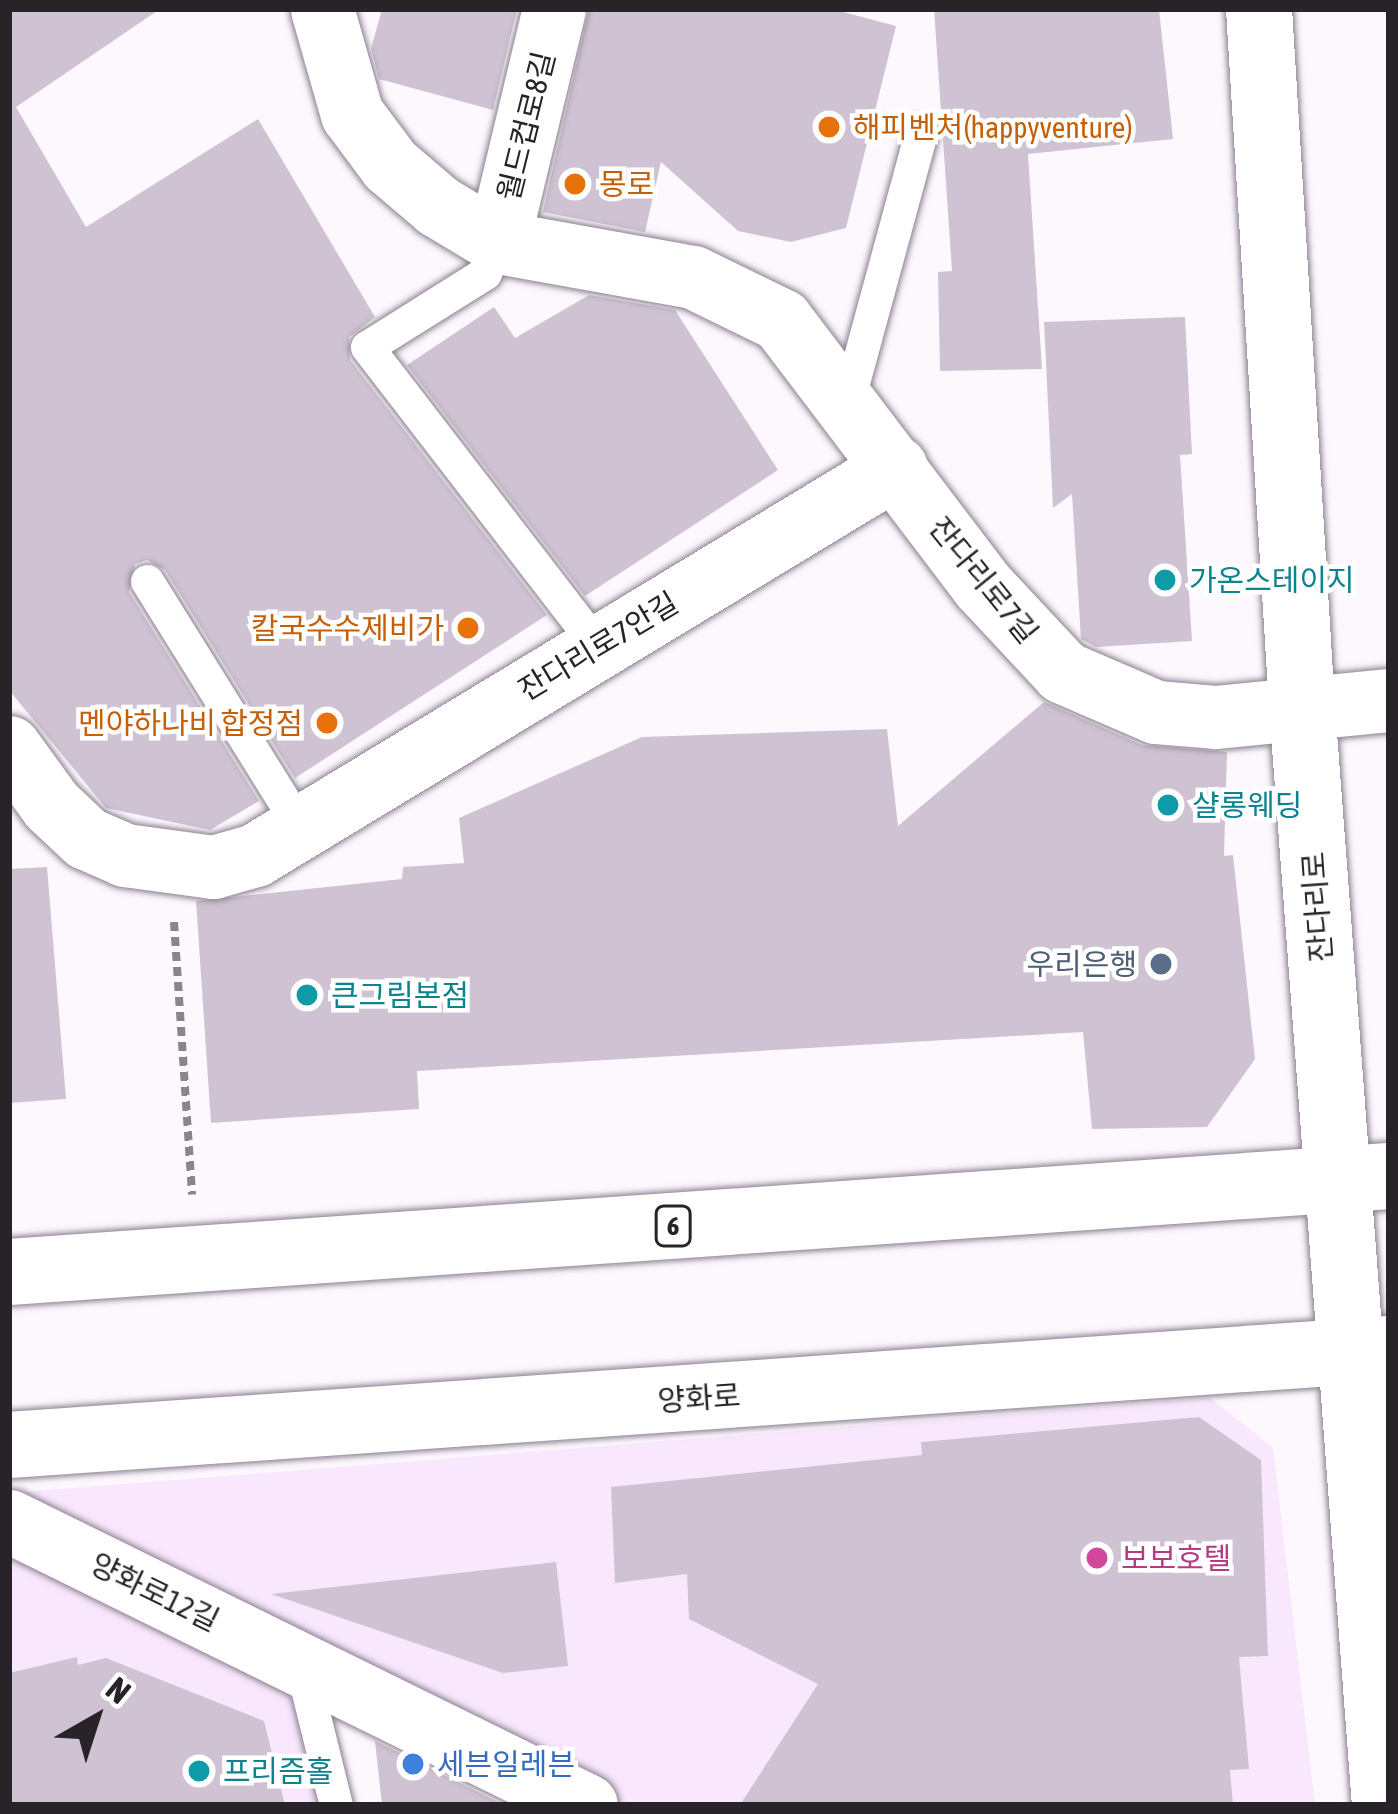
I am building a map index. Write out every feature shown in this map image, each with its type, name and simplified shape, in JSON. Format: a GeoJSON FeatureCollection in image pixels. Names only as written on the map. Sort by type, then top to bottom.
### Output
{"type":"FeatureCollection","features":[{"type":"Feature","properties":{"kind":"main road","name":"잔다리로"},"geometry":{"type":"LineString","coordinates":[[1259,9],[1302,707],[1364,1178],[1385,1805]]}},
{"type":"Feature","properties":{"kind":"main road","name":"6"},"geometry":{"type":"LineString","coordinates":[[9,1272],[1364,1178]]}},
{"type":"Feature","properties":{"kind":"main road","name":"양화로"},"geometry":{"type":"LineString","coordinates":[[9,1445],[1368,1352]]}},
{"type":"Feature","properties":{"kind":"street","name":"잔다리로7길"},"geometry":{"type":"LineString","coordinates":[[322,9],[352,114],[377,148],[438,206],[497,242],[693,277],[781,320],[848,401],[982,585],[1063,672],[1156,712],[1215,717],[1389,700]]}},
{"type":"Feature","properties":{"kind":"street","name":"월드컵로8길"},"geometry":{"type":"LineString","coordinates":[[497,242],[554,9]]}},
{"type":"Feature","properties":{"kind":"street","name":"잔다리로7안길"},"geometry":{"type":"LineString","coordinates":[[9,748],[86,838],[171,867],[234,861],[301,828],[896,467]]}},
{"type":"Feature","properties":{"kind":"street","name":"양화로12길"},"geometry":{"type":"LineString","coordinates":[[9,1521],[586,1805]]}},
{"type":"Feature","properties":{"kind":"lane"},"geometry":{"type":"LineString","coordinates":[[848,401],[921,133]]}},
{"type":"Feature","properties":{"kind":"lane"},"geometry":{"type":"LineString","coordinates":[[497,242],[485,273],[367,347],[597,646]]}},
{"type":"Feature","properties":{"kind":"lane"},"geometry":{"type":"LineString","coordinates":[[147,581],[301,828]]}},
{"type":"Feature","properties":{"kind":"lane"},"geometry":{"type":"LineString","coordinates":[[301,1663],[336,1805]]}},
{"type":"Feature","properties":{"kind":"path"},"geometry":{"type":"LineString","coordinates":[[171,867],[196,1258]]}},
{"type":"Feature","properties":{"kind":"shaded area"},"geometry":{"type":"Polygon","coordinates":[[[1211,1398],[1273,1448],[1315,1805],[580,1805],[321,1679],[348,1805],[9,1805],[9,1493],[1211,1398]]]}},
{"type":"Feature","properties":{"kind":"building"},"geometry":{"type":"Polygon","coordinates":[[[9,9],[160,9],[16,107],[86,227],[258,119],[375,317],[349,337],[350,360],[547,615],[295,778],[165,570],[147,560],[135,564],[129,592],[259,801],[210,830],[106,808],[9,690],[9,9]]]}},
{"type":"Feature","properties":{"kind":"building"},"geometry":{"type":"Polygon","coordinates":[[[382,9],[517,9],[493,110],[379,79],[371,49],[382,9]]]}},
{"type":"Feature","properties":{"kind":"building"},"geometry":{"type":"Polygon","coordinates":[[[589,9],[832,9],[896,26],[846,228],[791,242],[738,231],[661,162],[645,232],[543,212],[589,9]]]}},
{"type":"Feature","properties":{"kind":"building"},"geometry":{"type":"Polygon","coordinates":[[[934,9],[1159,9],[1173,139],[1028,154],[1042,369],[940,371],[938,272],[952,271],[934,9]]]}},
{"type":"Feature","properties":{"kind":"building"},"geometry":{"type":"Polygon","coordinates":[[[589,295],[675,310],[778,470],[585,596],[407,365],[494,307],[515,338],[589,295]]]}},
{"type":"Feature","properties":{"kind":"building"},"geometry":{"type":"Polygon","coordinates":[[[1185,317],[1192,454],[1180,455],[1192,641],[1096,647],[1081,639],[1072,494],[1053,508],[1044,322],[1185,317]]]}},
{"type":"Feature","properties":{"kind":"building"},"geometry":{"type":"Polygon","coordinates":[[[1044,702],[1142,745],[1227,752],[1224,856],[1233,855],[1255,1059],[1207,1127],[1092,1129],[1083,1032],[417,1071],[419,1109],[211,1123],[196,901],[402,879],[403,867],[464,863],[459,818],[642,737],[887,729],[898,826],[1044,702]]]}},
{"type":"Feature","properties":{"kind":"building"},"geometry":{"type":"Polygon","coordinates":[[[47,867],[66,1099],[9,1103],[9,869],[47,867]]]}},
{"type":"Feature","properties":{"kind":"building"},"geometry":{"type":"Polygon","coordinates":[[[1199,1417],[1261,1460],[1268,1656],[1239,1657],[1249,1769],[1230,1770],[1233,1805],[740,1805],[818,1684],[689,1619],[687,1574],[615,1583],[611,1487],[922,1455],[921,1442],[1199,1417]]]}},
{"type":"Feature","properties":{"kind":"building"},"geometry":{"type":"Polygon","coordinates":[[[556,1562],[568,1666],[503,1673],[271,1594],[556,1562]]]}},
{"type":"Feature","properties":{"kind":"building"},"geometry":{"type":"Polygon","coordinates":[[[77,1657],[78,1665],[106,1658],[264,1721],[285,1805],[9,1805],[9,1673],[77,1657]]]}},
{"type":"Feature","properties":{"kind":"building","name":"세븐일레븐"},"geometry":{"type":"Polygon","coordinates":[[[375,1741],[504,1805],[382,1805],[375,1741]]]}},
{"type":"Feature","properties":{"kind":"place","name":"해피벤처(happyventure)"},"geometry":{"type":"Point","coordinates":[829,127]}},
{"type":"Feature","properties":{"kind":"place","name":"몽로"},"geometry":{"type":"Point","coordinates":[575,184]}},
{"type":"Feature","properties":{"kind":"place","name":"가온스테이지"},"geometry":{"type":"Point","coordinates":[1165,580]}},
{"type":"Feature","properties":{"kind":"place","name":"칼국수수제비가"},"geometry":{"type":"Point","coordinates":[468,628]}},
{"type":"Feature","properties":{"kind":"place","name":"멘야하나비 합정점"},"geometry":{"type":"Point","coordinates":[327,723]}},
{"type":"Feature","properties":{"kind":"place","name":"샬롱웨딩"},"geometry":{"type":"Point","coordinates":[1168,805]}},
{"type":"Feature","properties":{"kind":"place","name":"우리은행"},"geometry":{"type":"Point","coordinates":[1161,964]}},
{"type":"Feature","properties":{"kind":"place","name":"큰그림본점"},"geometry":{"type":"Point","coordinates":[307,995]}},
{"type":"Feature","properties":{"kind":"place","name":"보보호텔"},"geometry":{"type":"Point","coordinates":[1097,1558]}},
{"type":"Feature","properties":{"kind":"place","name":"세븐일레븐"},"geometry":{"type":"Point","coordinates":[413,1764]}},
{"type":"Feature","properties":{"kind":"place","name":"프리즘홀"},"geometry":{"type":"Point","coordinates":[199,1771]}}]}
